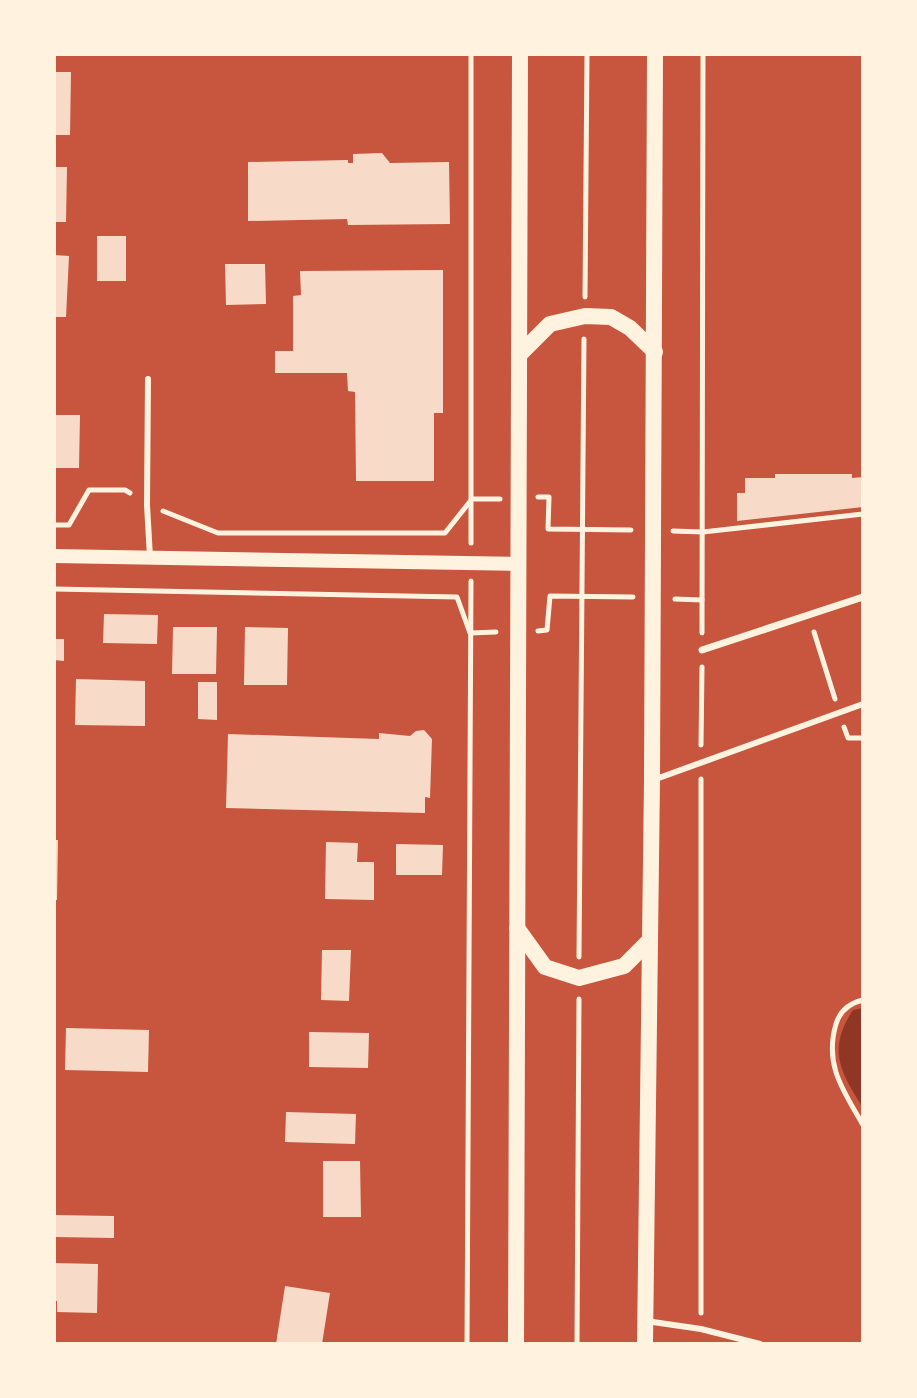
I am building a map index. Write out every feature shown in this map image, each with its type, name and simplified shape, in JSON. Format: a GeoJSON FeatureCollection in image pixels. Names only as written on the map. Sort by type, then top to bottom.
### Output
{"type":"FeatureCollection","features":[{"type":"Feature","properties":{"kind":"main road"},"geometry":{"type":"LineString","coordinates":[[516,1344],[520,54]]}},
{"type":"Feature","properties":{"kind":"main road"},"geometry":{"type":"LineString","coordinates":[[645,1344],[654,530],[655,54]]}},
{"type":"Feature","properties":{"kind":"main road"},"geometry":{"type":"LineString","coordinates":[[519,355],[550,324],[585,316],[611,317],[630,328],[655,352]]}},
{"type":"Feature","properties":{"kind":"main road"},"geometry":{"type":"LineString","coordinates":[[517,928],[545,967],[579,978],[624,966],[650,940]]}},
{"type":"Feature","properties":{"kind":"street"},"geometry":{"type":"LineString","coordinates":[[54,556],[519,564]]}},
{"type":"Feature","properties":{"kind":"street"},"geometry":{"type":"LineString","coordinates":[[702,650],[863,597]]}},
{"type":"Feature","properties":{"kind":"lane"},"geometry":{"type":"LineString","coordinates":[[148,379],[147,505],[150,557]]}},
{"type":"Feature","properties":{"kind":"lane"},"geometry":{"type":"LineString","coordinates":[[652,780],[863,704]]}},
{"type":"Feature","properties":{"kind":"lane"},"geometry":{"type":"LineString","coordinates":[[646,1321],[701,1329],[760,1344]]}},
{"type":"Feature","properties":{"kind":"path"},"geometry":{"type":"LineString","coordinates":[[467,1344],[471,54]]}},
{"type":"Feature","properties":{"kind":"path"},"geometry":{"type":"LineString","coordinates":[[577,1344],[587,54]]}},
{"type":"Feature","properties":{"kind":"path"},"geometry":{"type":"LineString","coordinates":[[701,1329],[703,54]]}},
{"type":"Feature","properties":{"kind":"path"},"geometry":{"type":"LineString","coordinates":[[54,525],[69,525],[89,490],[125,490],[147,505],[218,533],[445,533],[472,499]]}},
{"type":"Feature","properties":{"kind":"path"},"geometry":{"type":"LineString","coordinates":[[472,499],[549,497],[548,529],[703,532],[863,514]]}},
{"type":"Feature","properties":{"kind":"path"},"geometry":{"type":"LineString","coordinates":[[54,589],[457,597],[470,633]]}},
{"type":"Feature","properties":{"kind":"path"},"geometry":{"type":"LineString","coordinates":[[470,633],[547,630],[550,596],[702,600]]}},
{"type":"Feature","properties":{"kind":"path"},"geometry":{"type":"LineString","coordinates":[[808,615],[848,738],[863,738]]}},
{"type":"Feature","properties":{"kind":"path"},"geometry":{"type":"LineString","coordinates":[[863,1000],[855,1002],[840,1014],[830,1046],[840,1086],[863,1125]]}},
{"type":"Feature","properties":{"kind":"shaded area"},"geometry":{"type":"Polygon","coordinates":[[[863,1008],[863,1108],[843,1071],[839,1049],[840,1037],[853,1010],[863,1008]]]}},
{"type":"Feature","properties":{"kind":"building"},"geometry":{"type":"Polygon","coordinates":[[[54,72],[71,72],[70,135],[54,135],[54,72]]]}},
{"type":"Feature","properties":{"kind":"building"},"geometry":{"type":"Polygon","coordinates":[[[382,153],[390,163],[449,162],[450,224],[348,225],[347,219],[248,221],[248,162],[348,160],[348,163],[353,163],[353,154],[382,153]]]}},
{"type":"Feature","properties":{"kind":"building"},"geometry":{"type":"Polygon","coordinates":[[[54,167],[67,167],[66,222],[54,222],[54,167]]]}},
{"type":"Feature","properties":{"kind":"building"},"geometry":{"type":"Polygon","coordinates":[[[97,236],[126,236],[126,281],[97,281],[97,236]]]}},
{"type":"Feature","properties":{"kind":"building"},"geometry":{"type":"Polygon","coordinates":[[[54,255],[69,256],[66,317],[54,317],[54,255]]]}},
{"type":"Feature","properties":{"kind":"building"},"geometry":{"type":"Polygon","coordinates":[[[225,264],[265,264],[266,304],[226,305],[225,264]]]}},
{"type":"Feature","properties":{"kind":"building"},"geometry":{"type":"Polygon","coordinates":[[[443,270],[443,413],[434,413],[434,481],[356,481],[355,392],[348,391],[347,373],[275,373],[275,351],[293,351],[293,296],[301,295],[300,271],[443,270]]]}},
{"type":"Feature","properties":{"kind":"building"},"geometry":{"type":"Polygon","coordinates":[[[54,415],[80,415],[79,468],[54,468],[54,415]]]}},
{"type":"Feature","properties":{"kind":"building"},"geometry":{"type":"Polygon","coordinates":[[[775,474],[852,474],[852,478],[863,477],[863,507],[737,521],[737,493],[745,493],[745,478],[775,478],[775,474]]]}},
{"type":"Feature","properties":{"kind":"building"},"geometry":{"type":"Polygon","coordinates":[[[104,614],[158,615],[157,644],[103,643],[104,614]]]}},
{"type":"Feature","properties":{"kind":"building"},"geometry":{"type":"Polygon","coordinates":[[[173,627],[217,627],[216,674],[172,674],[173,627]]]}},
{"type":"Feature","properties":{"kind":"building"},"geometry":{"type":"Polygon","coordinates":[[[245,627],[288,628],[287,685],[244,685],[245,627]]]}},
{"type":"Feature","properties":{"kind":"building"},"geometry":{"type":"Polygon","coordinates":[[[54,639],[64,639],[64,661],[54,660],[54,639]]]}},
{"type":"Feature","properties":{"kind":"building"},"geometry":{"type":"Polygon","coordinates":[[[76,679],[145,681],[145,726],[75,725],[76,679]]]}},
{"type":"Feature","properties":{"kind":"building"},"geometry":{"type":"Polygon","coordinates":[[[198,682],[217,682],[217,720],[198,719],[198,682]]]}},
{"type":"Feature","properties":{"kind":"building"},"geometry":{"type":"Polygon","coordinates":[[[424,730],[432,739],[430,798],[425,797],[425,813],[226,808],[228,734],[379,739],[379,733],[410,736],[424,730]]]}},
{"type":"Feature","properties":{"kind":"building"},"geometry":{"type":"Polygon","coordinates":[[[54,840],[58,840],[57,900],[54,900],[54,840]]]}},
{"type":"Feature","properties":{"kind":"building"},"geometry":{"type":"Polygon","coordinates":[[[326,842],[358,843],[357,862],[374,862],[374,900],[325,899],[326,842]]]}},
{"type":"Feature","properties":{"kind":"building"},"geometry":{"type":"Polygon","coordinates":[[[396,844],[443,845],[442,875],[396,875],[396,844]]]}},
{"type":"Feature","properties":{"kind":"building"},"geometry":{"type":"Polygon","coordinates":[[[322,950],[351,950],[349,1001],[321,1000],[322,950]]]}},
{"type":"Feature","properties":{"kind":"building"},"geometry":{"type":"Polygon","coordinates":[[[66,1028],[149,1030],[148,1072],[65,1070],[66,1028]]]}},
{"type":"Feature","properties":{"kind":"building"},"geometry":{"type":"Polygon","coordinates":[[[309,1032],[369,1033],[368,1068],[309,1067],[309,1032]]]}},
{"type":"Feature","properties":{"kind":"building"},"geometry":{"type":"Polygon","coordinates":[[[286,1112],[356,1114],[355,1144],[285,1142],[286,1112]]]}},
{"type":"Feature","properties":{"kind":"building"},"geometry":{"type":"Polygon","coordinates":[[[323,1161],[360,1161],[361,1217],[323,1217],[323,1161]]]}},
{"type":"Feature","properties":{"kind":"building"},"geometry":{"type":"Polygon","coordinates":[[[55,1215],[114,1216],[114,1238],[55,1237],[55,1215]]]}},
{"type":"Feature","properties":{"kind":"building"},"geometry":{"type":"Polygon","coordinates":[[[54,1263],[98,1264],[97,1313],[57,1312],[54,1263]]]}},
{"type":"Feature","properties":{"kind":"building"},"geometry":{"type":"Polygon","coordinates":[[[285,1286],[330,1293],[322,1344],[276,1344],[285,1286]]]}}]}
